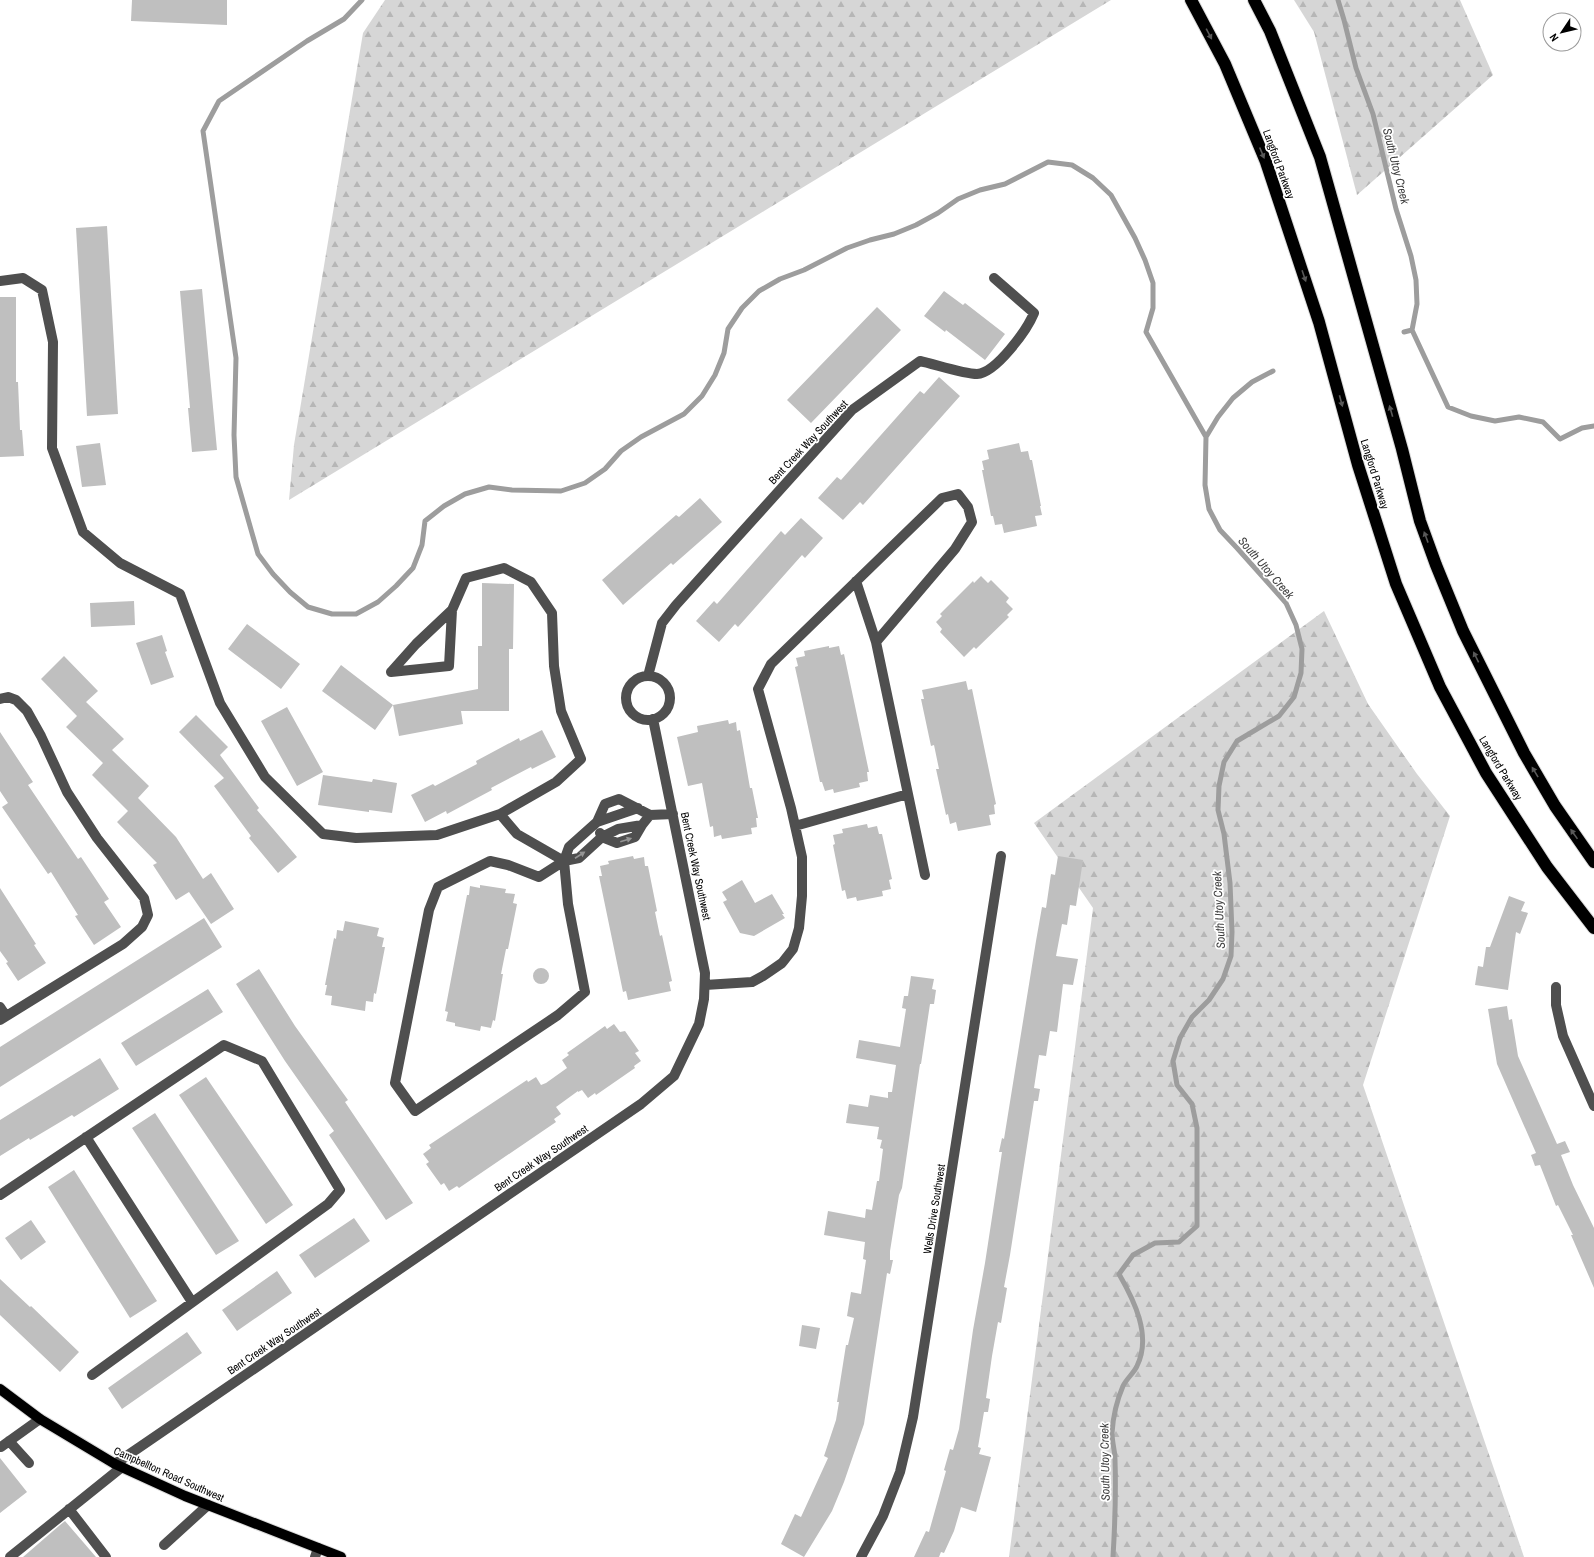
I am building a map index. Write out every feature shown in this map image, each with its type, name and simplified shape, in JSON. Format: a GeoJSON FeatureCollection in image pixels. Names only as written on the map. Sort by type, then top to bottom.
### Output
{"type":"FeatureCollection","features":[{"type":"Feature","properties":{"kind":"highway","name":"Langford Parkway"},"geometry":{"type":"LineString","coordinates":[[1191,0],[1225,64],[1266,162],[1320,322],[1358,465],[1396,584],[1434,673],[1486,773],[1547,867],[1594,928]]}},
{"type":"Feature","properties":{"kind":"highway"},"geometry":{"type":"LineString","coordinates":[[1254,0],[1270,31],[1320,157],[1402,449],[1420,521],[1436,565],[1463,631],[1524,753],[1555,806],[1594,862]]}},
{"type":"Feature","properties":{"kind":"main road","name":"Campbellton Road Southwest"},"geometry":{"type":"LineString","coordinates":[[0,1389],[40,1419],[119,1465],[316,1553],[341,1557]]}},
{"type":"Feature","properties":{"kind":"street"},"geometry":{"type":"LineString","coordinates":[[0,281],[23,278],[42,290],[53,342],[52,448],[83,532],[120,563],[180,594],[220,703],[265,777],[323,834],[356,838],[437,834],[500,814],[556,782],[580,759],[561,711],[554,666],[552,613],[531,582],[504,568],[466,578],[452,610],[449,666],[391,672],[416,644],[452,610]]}},
{"type":"Feature","properties":{"kind":"street","name":"Bent Creek Way Southwest"},"geometry":{"type":"LineString","coordinates":[[648,676],[662,624],[676,605],[852,410],[920,361],[978,374],[990,369],[1007,353],[1028,326],[1034,313],[994,278]]}},
{"type":"Feature","properties":{"kind":"street"},"geometry":{"type":"LineString","coordinates":[[705,985],[752,982],[763,976],[782,963],[793,949],[799,928],[802,896],[802,857],[758,689],[771,664],[856,581],[942,498],[958,494],[968,508],[972,522],[955,549],[876,642]]}},
{"type":"Feature","properties":{"kind":"street"},"geometry":{"type":"LineString","coordinates":[[856,581],[876,642],[925,875]]}},
{"type":"Feature","properties":{"kind":"street"},"geometry":{"type":"LineString","coordinates":[[648,676],[657,678],[663,682],[669,690],[670,701],[666,711],[656,718],[648,720],[640,718],[634,714],[626,702],[626,696],[631,684],[640,678],[648,676]]}},
{"type":"Feature","properties":{"kind":"street"},"geometry":{"type":"LineString","coordinates":[[0,699],[8,697],[16,700],[27,711],[41,736],[67,792],[97,838],[144,898],[148,915],[142,927],[123,944],[3,1018],[0,1007]]}},
{"type":"Feature","properties":{"kind":"street","name":"Bent Creek Way Southwest"},"geometry":{"type":"LineString","coordinates":[[10,1557],[69,1509],[119,1465],[641,1104],[674,1076],[699,1024],[704,999],[705,973],[653,719]]}},
{"type":"Feature","properties":{"kind":"street"},"geometry":{"type":"LineString","coordinates":[[795,826],[908,794]]}},
{"type":"Feature","properties":{"kind":"street"},"geometry":{"type":"LineString","coordinates":[[595,824],[605,804],[619,799],[650,815],[673,814]]}},
{"type":"Feature","properties":{"kind":"street"},"geometry":{"type":"LineString","coordinates":[[638,808],[595,824],[569,847],[564,861],[568,904],[584,992],[558,1015],[415,1111],[395,1083],[429,910],[438,886],[490,861],[508,865],[539,877],[564,861],[579,858],[602,837],[618,829],[642,825],[650,815]]}},
{"type":"Feature","properties":{"kind":"street"},"geometry":{"type":"LineString","coordinates":[[500,814],[517,834],[564,861]]}},
{"type":"Feature","properties":{"kind":"street"},"geometry":{"type":"LineString","coordinates":[[595,824],[602,837]]}},
{"type":"Feature","properties":{"kind":"street","name":"Wells Drive Southwest"},"geometry":{"type":"LineString","coordinates":[[861,1557],[883,1516],[900,1472],[913,1417],[1001,856]]}},
{"type":"Feature","properties":{"kind":"street"},"geometry":{"type":"LineString","coordinates":[[1556,987],[1556,1005],[1564,1036],[1594,1106]]}},
{"type":"Feature","properties":{"kind":"street"},"geometry":{"type":"LineString","coordinates":[[0,1195],[224,1045],[262,1061],[340,1190],[328,1204],[92,1374]]}},
{"type":"Feature","properties":{"kind":"street"},"geometry":{"type":"LineString","coordinates":[[86,1137],[192,1302]]}},
{"type":"Feature","properties":{"kind":"street"},"geometry":{"type":"LineString","coordinates":[[29,1463],[5,1444],[40,1419]]}},
{"type":"Feature","properties":{"kind":"street"},"geometry":{"type":"LineString","coordinates":[[164,1545],[208,1505]]}},
{"type":"Feature","properties":{"kind":"street"},"geometry":{"type":"LineString","coordinates":[[69,1509],[106,1557]]}},
{"type":"Feature","properties":{"kind":"green space"},"geometry":{"type":"Polygon","coordinates":[[[385,0],[1111,0],[289,500],[294,445],[363,33],[385,0]]]}},
{"type":"Feature","properties":{"kind":"green space"},"geometry":{"type":"Polygon","coordinates":[[[1294,0],[1460,0],[1493,75],[1357,195],[1314,32],[1294,0]]]}},
{"type":"Feature","properties":{"kind":"green space"},"geometry":{"type":"Polygon","coordinates":[[[1324,611],[1368,704],[1417,774],[1450,816],[1363,1085],[1524,1557],[1009,1557],[1093,908],[1034,823],[1324,611]]]}},
{"type":"Feature","properties":{"kind":"building"},"geometry":{"type":"Polygon","coordinates":[[[132,0],[227,0],[227,25],[131,21],[132,0]]]}},
{"type":"Feature","properties":{"kind":"building"},"geometry":{"type":"Polygon","coordinates":[[[107,226],[118,414],[87,416],[76,228],[107,226]]]}},
{"type":"Feature","properties":{"kind":"building"},"geometry":{"type":"Polygon","coordinates":[[[202,289],[217,450],[192,452],[188,408],[190,408],[180,291],[202,289]]]}},
{"type":"Feature","properties":{"kind":"building"},"geometry":{"type":"Polygon","coordinates":[[[944,291],[963,305],[965,303],[1005,334],[985,360],[946,330],[945,332],[924,316],[944,291]]]}},
{"type":"Feature","properties":{"kind":"building"},"geometry":{"type":"Polygon","coordinates":[[[0,297],[16,297],[16,382],[18,382],[20,430],[22,430],[24,456],[0,457],[0,297]]]}},
{"type":"Feature","properties":{"kind":"building"},"geometry":{"type":"Polygon","coordinates":[[[877,307],[901,330],[811,423],[787,400],[877,307]]]}},
{"type":"Feature","properties":{"kind":"building"},"geometry":{"type":"Polygon","coordinates":[[[939,377],[960,396],[863,505],[860,502],[843,520],[818,498],[837,477],[841,480],[920,391],[924,394],[939,377]]]}},
{"type":"Feature","properties":{"kind":"building"},"geometry":{"type":"Polygon","coordinates":[[[100,443],[106,485],[82,487],[76,446],[100,443]]]}},
{"type":"Feature","properties":{"kind":"building"},"geometry":{"type":"Polygon","coordinates":[[[1019,443],[1021,452],[1028,451],[1030,460],[1032,460],[1042,515],[1035,516],[1037,526],[1004,533],[1002,524],[995,525],[993,516],[991,516],[982,470],[984,470],[982,461],[989,459],[987,450],[1019,443]]]}},
{"type":"Feature","properties":{"kind":"building"},"geometry":{"type":"Polygon","coordinates":[[[700,498],[722,522],[673,565],[671,563],[623,605],[602,580],[676,515],[679,517],[700,498]]]}},
{"type":"Feature","properties":{"kind":"building"},"geometry":{"type":"Polygon","coordinates":[[[801,518],[823,538],[805,558],[802,555],[738,627],[735,624],[719,642],[696,621],[714,601],[717,604],[781,531],[785,535],[801,518]]]}},
{"type":"Feature","properties":{"kind":"building"},"geometry":{"type":"Polygon","coordinates":[[[981,576],[988,583],[991,580],[1009,598],[1006,602],[1013,609],[1007,615],[1009,617],[976,649],[974,647],[964,657],[940,632],[942,629],[936,622],[942,616],[940,614],[973,581],[974,583],[981,576]]]}},
{"type":"Feature","properties":{"kind":"building"},"geometry":{"type":"Polygon","coordinates":[[[482,583],[514,584],[513,649],[509,649],[509,711],[461,711],[463,724],[399,736],[393,705],[478,689],[478,646],[482,646],[482,583]]]}},
{"type":"Feature","properties":{"kind":"building"},"geometry":{"type":"Polygon","coordinates":[[[134,601],[135,625],[91,627],[90,603],[134,601]]]}},
{"type":"Feature","properties":{"kind":"building"},"geometry":{"type":"Polygon","coordinates":[[[247,624],[300,664],[281,689],[228,649],[247,624]]]}},
{"type":"Feature","properties":{"kind":"building"},"geometry":{"type":"Polygon","coordinates":[[[162,635],[167,651],[165,652],[174,677],[151,685],[136,643],[162,635]]]}},
{"type":"Feature","properties":{"kind":"building"},"geometry":{"type":"Polygon","coordinates":[[[829,646],[829,648],[839,646],[841,655],[844,654],[869,772],[867,772],[868,781],[859,783],[860,787],[834,793],[833,789],[825,791],[822,782],[820,782],[795,667],[798,666],[796,658],[805,656],[804,651],[829,646]]]}},
{"type":"Feature","properties":{"kind":"building"},"geometry":{"type":"Polygon","coordinates":[[[64,656],[98,691],[86,702],[124,739],[112,750],[149,786],[138,798],[176,837],[203,879],[211,873],[234,909],[211,924],[189,892],[176,900],[153,865],[157,863],[117,822],[128,811],[92,775],[103,763],[66,727],[77,716],[41,679],[64,656]]]}},
{"type":"Feature","properties":{"kind":"building"},"geometry":{"type":"Polygon","coordinates":[[[341,665],[393,705],[375,730],[322,691],[341,665]]]}},
{"type":"Feature","properties":{"kind":"building"},"geometry":{"type":"Polygon","coordinates":[[[966,681],[968,690],[972,689],[996,804],[994,805],[995,814],[989,815],[991,825],[958,831],[956,822],[950,824],[948,814],[946,815],[936,769],[939,769],[934,745],[931,746],[921,699],[924,699],[922,690],[966,681]]]}},
{"type":"Feature","properties":{"kind":"building"},"geometry":{"type":"Polygon","coordinates":[[[287,707],[323,772],[297,786],[261,721],[287,707]]]}},
{"type":"Feature","properties":{"kind":"building"},"geometry":{"type":"Polygon","coordinates":[[[196,715],[228,747],[220,755],[259,808],[257,810],[297,857],[278,873],[249,838],[251,836],[214,786],[224,778],[179,732],[196,715]]]}},
{"type":"Feature","properties":{"kind":"building"},"geometry":{"type":"Polygon","coordinates":[[[728,720],[729,724],[736,722],[737,731],[740,730],[750,788],[752,788],[758,818],[756,818],[757,827],[751,828],[752,834],[722,839],[721,835],[714,837],[713,826],[710,827],[702,783],[688,786],[677,737],[698,732],[697,726],[728,720]]]}},
{"type":"Feature","properties":{"kind":"building"},"geometry":{"type":"Polygon","coordinates":[[[542,730],[556,757],[532,769],[531,767],[491,788],[492,790],[447,814],[446,811],[425,822],[411,795],[433,784],[435,786],[477,764],[476,761],[519,738],[520,741],[542,730]]]}},
{"type":"Feature","properties":{"kind":"building"},"geometry":{"type":"Polygon","coordinates":[[[0,732],[33,782],[28,785],[78,859],[81,857],[109,899],[104,902],[121,927],[94,945],[75,916],[78,915],[51,872],[48,874],[2,807],[8,803],[0,791],[0,732]]]}},
{"type":"Feature","properties":{"kind":"building"},"geometry":{"type":"Polygon","coordinates":[[[323,775],[372,782],[373,779],[397,783],[392,813],[369,810],[369,812],[318,805],[323,775]]]}},
{"type":"Feature","properties":{"kind":"building"},"geometry":{"type":"Polygon","coordinates":[[[867,824],[868,828],[877,826],[879,834],[882,834],[892,879],[889,880],[891,889],[882,891],[883,896],[857,901],[856,897],[847,899],[845,890],[842,891],[833,845],[835,844],[833,835],[843,833],[842,829],[867,824]]]}},
{"type":"Feature","properties":{"kind":"building"},"geometry":{"type":"Polygon","coordinates":[[[633,856],[634,859],[644,857],[645,866],[648,866],[657,911],[655,912],[660,936],[662,935],[672,981],[669,982],[671,991],[628,1000],[626,991],[623,992],[599,876],[602,876],[600,866],[609,864],[608,861],[633,856]]]}},
{"type":"Feature","properties":{"kind":"building"},"geometry":{"type":"Polygon","coordinates":[[[1058,856],[1083,860],[1076,906],[1070,905],[1067,925],[1062,924],[1056,956],[1078,959],[1073,985],[1063,984],[1057,1032],[1050,1031],[1046,1056],[1039,1055],[1034,1088],[1040,1089],[1038,1101],[1034,1101],[1004,1287],[1007,1288],[1001,1323],[998,1322],[992,1356],[986,1398],[990,1399],[988,1412],[984,1412],[978,1447],[981,1448],[979,1454],[991,1457],[976,1512],[961,1507],[954,1531],[944,1553],[941,1552],[939,1557],[914,1557],[926,1531],[929,1532],[946,1471],[944,1470],[950,1449],[953,1450],[959,1429],[973,1330],[1002,1152],[999,1152],[1002,1138],[1004,1139],[1042,907],[1046,908],[1051,874],[1055,875],[1058,856]]]}},
{"type":"Feature","properties":{"kind":"building"},"geometry":{"type":"Polygon","coordinates":[[[742,880],[755,903],[772,894],[785,918],[754,936],[740,933],[723,902],[727,900],[722,892],[742,880]]]}},
{"type":"Feature","properties":{"kind":"building"},"geometry":{"type":"Polygon","coordinates":[[[480,885],[506,889],[505,893],[515,894],[513,903],[517,904],[508,949],[506,949],[501,974],[503,974],[495,1021],[493,1020],[491,1028],[481,1026],[480,1031],[455,1026],[455,1023],[446,1021],[448,1012],[445,1011],[467,895],[469,895],[470,886],[480,888],[480,885]]]}},
{"type":"Feature","properties":{"kind":"building"},"geometry":{"type":"Polygon","coordinates":[[[0,888],[36,944],[34,945],[46,963],[18,981],[6,963],[8,962],[0,951],[0,888]]]}},
{"type":"Feature","properties":{"kind":"building"},"geometry":{"type":"Polygon","coordinates":[[[1509,896],[1525,902],[1521,911],[1528,913],[1520,934],[1516,932],[1508,990],[1475,985],[1478,966],[1483,967],[1486,947],[1490,947],[1509,896]]]}},
{"type":"Feature","properties":{"kind":"building"},"geometry":{"type":"Polygon","coordinates":[[[204,918],[222,947],[0,1087],[0,1047],[204,918]]]}},
{"type":"Feature","properties":{"kind":"building"},"geometry":{"type":"Polygon","coordinates":[[[345,921],[379,928],[377,936],[384,938],[382,947],[385,947],[376,994],[374,993],[373,1002],[366,1001],[365,1011],[331,1005],[332,996],[325,995],[327,985],[325,985],[334,938],[336,939],[337,930],[343,931],[345,921]]]}},
{"type":"Feature","properties":{"kind":"building"},"geometry":{"type":"Polygon","coordinates":[[[541,968],[548,973],[549,976],[544,983],[541,984],[534,979],[533,976],[538,969],[541,968]]]}},
{"type":"Feature","properties":{"kind":"building"},"geometry":{"type":"Polygon","coordinates":[[[259,969],[295,1026],[348,1100],[345,1102],[413,1203],[386,1220],[329,1135],[334,1131],[285,1061],[236,984],[259,969]]]}},
{"type":"Feature","properties":{"kind":"building"},"geometry":{"type":"Polygon","coordinates":[[[911,976],[934,979],[932,989],[936,990],[934,1004],[930,1004],[920,1064],[902,1188],[899,1195],[890,1251],[890,1260],[893,1260],[890,1274],[887,1273],[864,1424],[844,1482],[832,1511],[804,1557],[781,1544],[795,1514],[801,1517],[828,1458],[824,1456],[836,1420],[839,1402],[837,1402],[846,1345],[848,1345],[854,1318],[847,1316],[851,1292],[861,1294],[866,1260],[863,1259],[865,1242],[824,1235],[828,1211],[865,1218],[866,1209],[872,1210],[877,1181],[879,1181],[883,1149],[880,1148],[882,1140],[877,1139],[879,1127],[846,1123],[849,1104],[868,1107],[870,1095],[888,1098],[888,1092],[892,1092],[896,1065],[856,1058],[859,1040],[900,1047],[906,1009],[902,1008],[904,996],[908,996],[911,976]]]}},
{"type":"Feature","properties":{"kind":"building"},"geometry":{"type":"Polygon","coordinates":[[[208,989],[223,1012],[136,1066],[121,1043],[208,989]]]}},
{"type":"Feature","properties":{"kind":"building"},"geometry":{"type":"Polygon","coordinates":[[[1507,1006],[1509,1020],[1512,1019],[1518,1056],[1557,1144],[1565,1141],[1570,1152],[1561,1155],[1573,1185],[1594,1228],[1594,1288],[1571,1235],[1573,1235],[1558,1205],[1556,1206],[1540,1165],[1535,1166],[1531,1155],[1536,1153],[1497,1064],[1488,1009],[1507,1006]]]}},
{"type":"Feature","properties":{"kind":"building"},"geometry":{"type":"Polygon","coordinates":[[[614,1024],[620,1032],[625,1031],[639,1051],[635,1053],[641,1061],[634,1066],[635,1068],[596,1095],[595,1093],[588,1098],[582,1090],[578,1091],[556,1107],[561,1114],[554,1119],[556,1122],[459,1188],[457,1186],[449,1191],[444,1183],[441,1185],[426,1164],[429,1162],[423,1154],[431,1148],[429,1145],[527,1080],[528,1082],[536,1077],[541,1085],[546,1083],[567,1068],[562,1060],[569,1055],[567,1053],[605,1026],[607,1029],[614,1024]]]}},
{"type":"Feature","properties":{"kind":"building"},"geometry":{"type":"Polygon","coordinates":[[[100,1058],[119,1089],[74,1117],[72,1115],[30,1140],[29,1138],[0,1156],[0,1120],[100,1058]]]}},
{"type":"Feature","properties":{"kind":"building"},"geometry":{"type":"Polygon","coordinates":[[[206,1077],[293,1205],[266,1224],[179,1095],[206,1077]]]}},
{"type":"Feature","properties":{"kind":"building"},"geometry":{"type":"Polygon","coordinates":[[[155,1113],[239,1241],[216,1255],[132,1128],[155,1113]]]}},
{"type":"Feature","properties":{"kind":"building"},"geometry":{"type":"Polygon","coordinates":[[[74,1170],[157,1301],[130,1318],[48,1187],[74,1170]]]}},
{"type":"Feature","properties":{"kind":"building"},"geometry":{"type":"Polygon","coordinates":[[[354,1218],[370,1241],[315,1278],[299,1255],[354,1218]]]}},
{"type":"Feature","properties":{"kind":"building"},"geometry":{"type":"Polygon","coordinates":[[[31,1220],[46,1242],[21,1260],[5,1238],[31,1220]]]}},
{"type":"Feature","properties":{"kind":"building"},"geometry":{"type":"Polygon","coordinates":[[[277,1271],[292,1293],[237,1331],[222,1310],[277,1271]]]}},
{"type":"Feature","properties":{"kind":"building"},"geometry":{"type":"Polygon","coordinates":[[[0,1279],[30,1307],[31,1306],[79,1352],[60,1372],[0,1315],[0,1279]]]}},
{"type":"Feature","properties":{"kind":"building"},"geometry":{"type":"Polygon","coordinates":[[[802,1325],[820,1328],[816,1349],[799,1346],[802,1325]]]}},
{"type":"Feature","properties":{"kind":"building"},"geometry":{"type":"Polygon","coordinates":[[[187,1332],[202,1353],[122,1409],[108,1388],[187,1332]]]}},
{"type":"Feature","properties":{"kind":"building"},"geometry":{"type":"Polygon","coordinates":[[[0,1458],[27,1492],[0,1513],[0,1458]]]}},
{"type":"Feature","properties":{"kind":"building"},"geometry":{"type":"Polygon","coordinates":[[[65,1521],[96,1557],[23,1557],[60,1525],[65,1521]]]}},
{"type":"Feature","properties":{"kind":"waterway"},"geometry":{"type":"LineString","coordinates":[[362,0],[344,19],[307,41],[219,101],[203,131],[236,358],[234,435],[236,477],[258,554],[273,574],[290,592],[308,607],[332,614],[356,614],[378,602],[413,568],[422,545],[425,521],[444,506],[465,494],[489,487],[512,490],[561,491],[585,483],[605,469],[621,451],[641,437],[684,414],[702,396],[715,375],[724,353],[728,329],[742,308],[759,291],[780,279],[804,270],[847,248],[894,234],[916,225],[938,213],[958,199],[980,190],[1005,184],[1048,162],[1072,165],[1093,178],[1111,195],[1135,238],[1153,283],[1153,308],[1146,332],[1206,437]]}},
{"type":"Feature","properties":{"kind":"waterway","name":"South Utoy Creek"},"geometry":{"type":"LineString","coordinates":[[1338,0],[1356,68],[1373,114],[1396,209],[1411,256],[1416,280],[1417,304],[1412,330]]}},
{"type":"Feature","properties":{"kind":"waterway"},"geometry":{"type":"LineString","coordinates":[[1412,330],[1448,407],[1471,416],[1495,421],[1519,417],[1543,422],[1560,439],[1582,428],[1594,426]]}},
{"type":"Feature","properties":{"kind":"waterway","name":"South Utoy Creek"},"geometry":{"type":"LineString","coordinates":[[1404,332],[1412,330]]}},
{"type":"Feature","properties":{"kind":"waterway","name":"South Utoy Creek"},"geometry":{"type":"LineString","coordinates":[[1113,1557],[1115,1520],[1115,1457],[1112,1440],[1113,1421],[1121,1391],[1137,1366],[1143,1343],[1139,1318],[1130,1295],[1119,1274],[1133,1255],[1155,1243],[1179,1242],[1197,1226],[1197,1128],[1192,1104],[1177,1085],[1173,1061],[1180,1038],[1192,1017],[1209,1000],[1223,979],[1231,956],[1232,932],[1230,883],[1224,834],[1218,810],[1219,786],[1224,762],[1237,741],[1279,716],[1294,697],[1301,673],[1302,649],[1296,625],[1286,603],[1220,530],[1209,509],[1205,485],[1206,437],[1218,417],[1233,398],[1252,382],[1273,371]]}}]}
